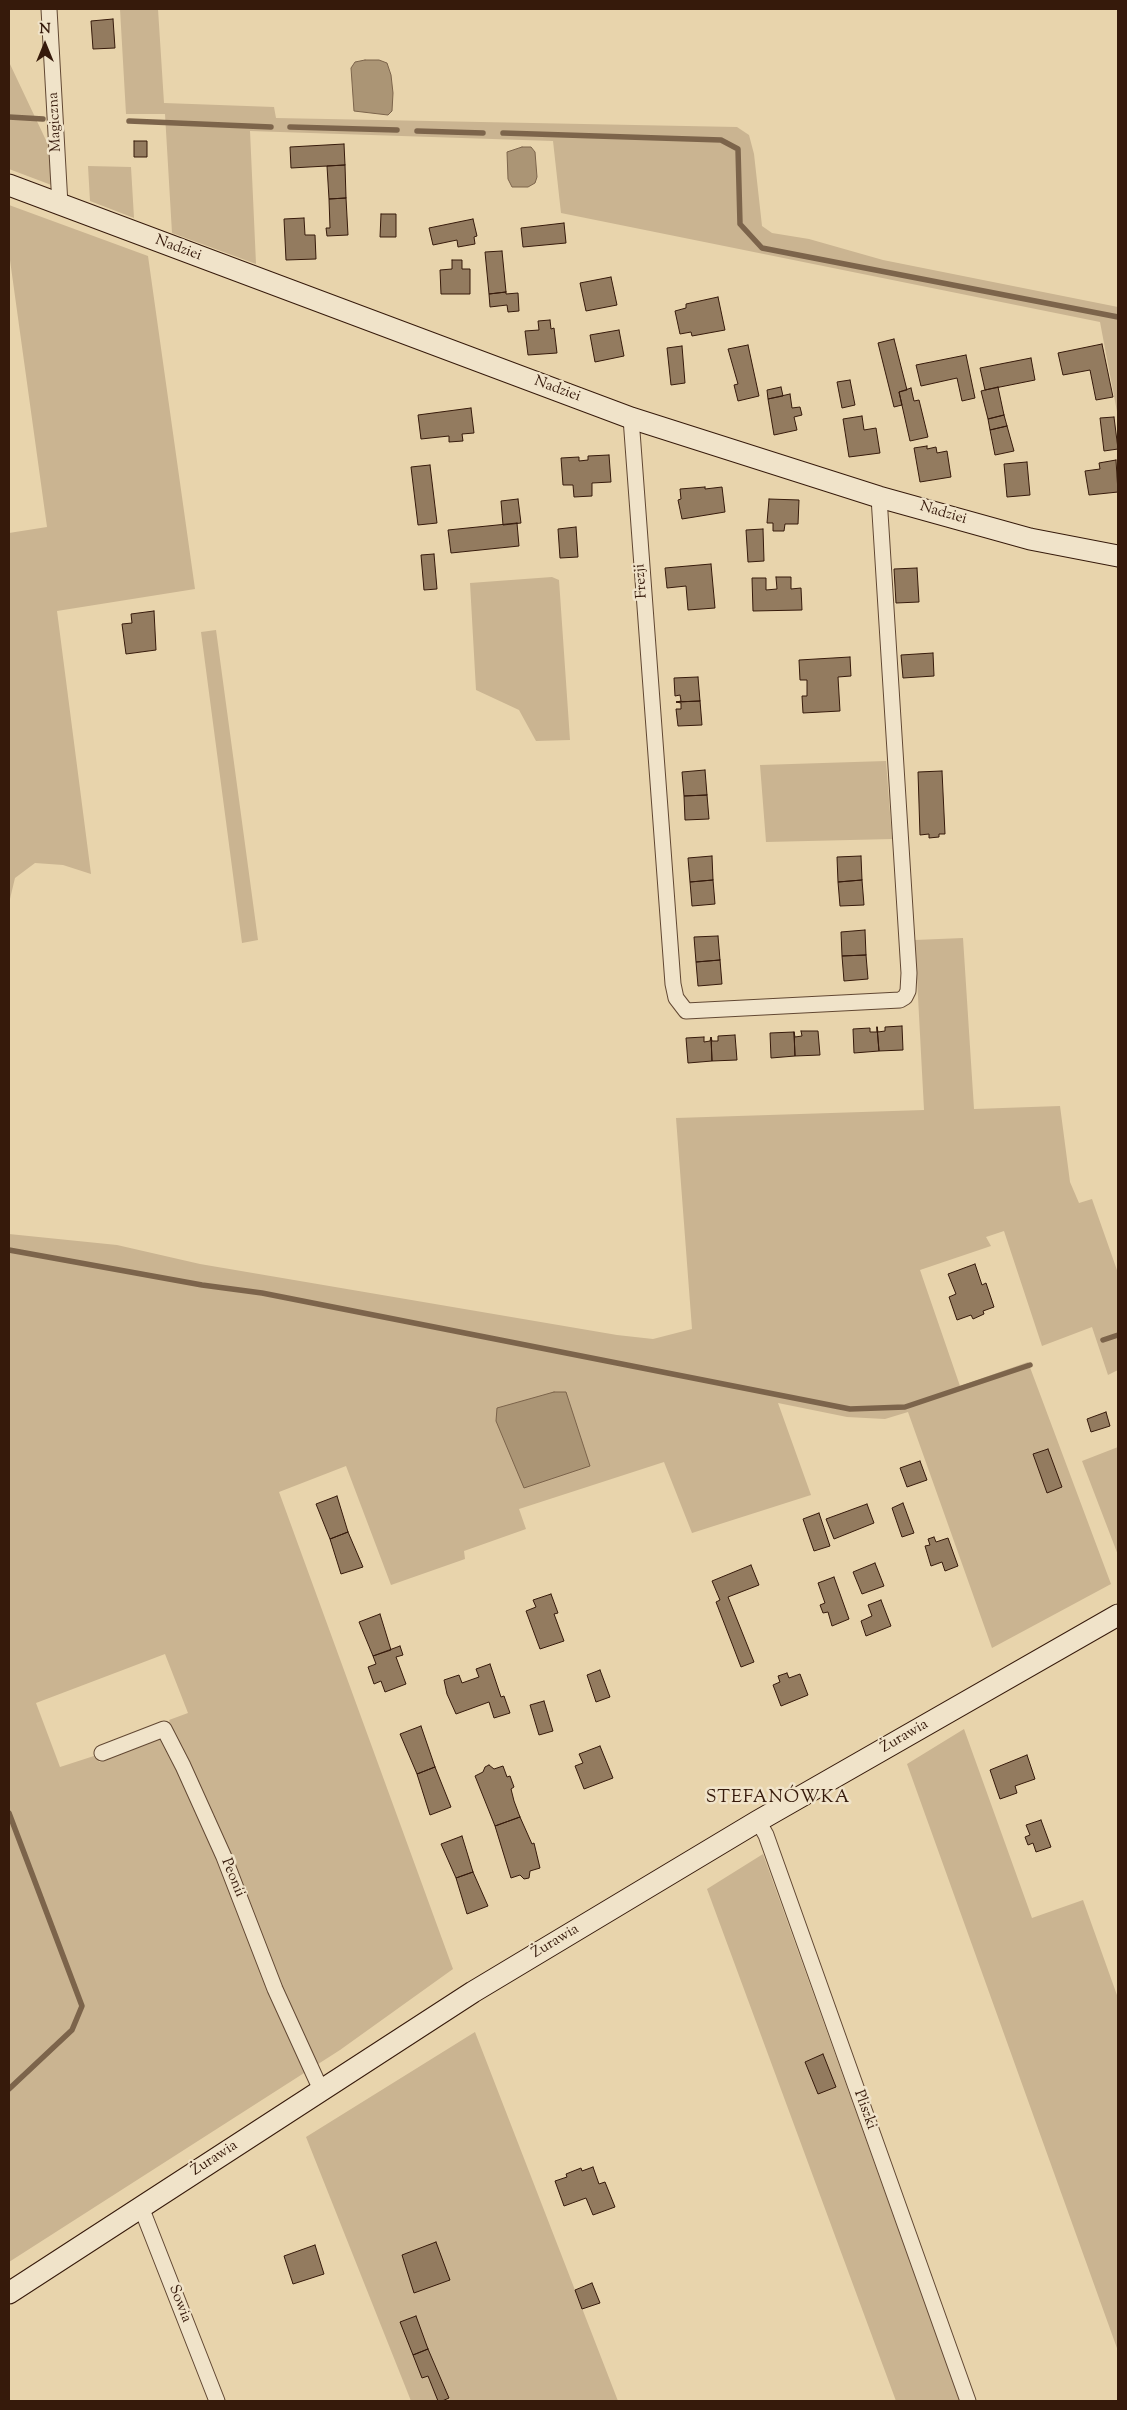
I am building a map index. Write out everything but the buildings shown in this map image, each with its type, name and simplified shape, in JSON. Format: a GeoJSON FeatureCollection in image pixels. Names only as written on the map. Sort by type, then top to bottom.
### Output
{"type":"FeatureCollection","features":[{"type":"Feature","properties":{"kind":"main road","name":"Nadziei"},"geometry":{"type":"LineString","coordinates":[[9,185],[631,418],[879,497],[1030,539],[1118,556]]}},
{"type":"Feature","properties":{"kind":"main road","name":"Żurawia"},"geometry":{"type":"LineString","coordinates":[[9,2292],[473,1992],[758,1821],[1118,1615]]}},
{"type":"Feature","properties":{"kind":"street","name":"Magiczna"},"geometry":{"type":"LineString","coordinates":[[49,9],[60,204]]}},
{"type":"Feature","properties":{"kind":"street","name":"Frezji"},"geometry":{"type":"LineString","coordinates":[[631,418],[673,984],[676,998],[686,1011],[900,1000],[905,997],[909,973],[879,497]]}},
{"type":"Feature","properties":{"kind":"street","name":"Peonii"},"geometry":{"type":"LineString","coordinates":[[102,1753],[164,1729],[184,1766],[224,1858],[276,1989],[321,2090]]}},
{"type":"Feature","properties":{"kind":"street","name":"Pliszki"},"geometry":{"type":"LineString","coordinates":[[758,1821],[769,1844],[968,2401]]}},
{"type":"Feature","properties":{"kind":"street","name":"Sowia"},"geometry":{"type":"LineString","coordinates":[[141,2207],[217,2401]]}},
{"type":"Feature","properties":{"kind":"shaded area"},"geometry":{"type":"Polygon","coordinates":[[[120,9],[158,9],[164,103],[274,107],[276,118],[737,127],[749,135],[754,154],[762,226],[772,233],[809,239],[883,260],[1118,307],[1118,417],[1100,322],[561,213],[553,141],[250,131],[256,264],[172,233],[165,114],[126,114],[120,9]]]}},
{"type":"Feature","properties":{"kind":"shaded area"},"geometry":{"type":"Polygon","coordinates":[[[379,60],[387,63],[391,75],[393,93],[392,111],[388,115],[354,111],[351,68],[355,62],[379,60]]]}},
{"type":"Feature","properties":{"kind":"shaded area"},"geometry":{"type":"Polygon","coordinates":[[[9,62],[52,153],[54,186],[9,169],[9,62]]]}},
{"type":"Feature","properties":{"kind":"shaded area"},"geometry":{"type":"Polygon","coordinates":[[[522,147],[531,147],[535,152],[537,177],[535,183],[528,187],[512,187],[508,179],[507,152],[522,147]]]}},
{"type":"Feature","properties":{"kind":"shaded area"},"geometry":{"type":"Polygon","coordinates":[[[88,166],[131,167],[134,218],[90,201],[88,166]]]}},
{"type":"Feature","properties":{"kind":"shaded area"},"geometry":{"type":"Polygon","coordinates":[[[9,205],[148,256],[195,589],[57,611],[91,874],[63,865],[35,863],[15,878],[9,903],[9,533],[47,527],[9,253],[9,205]]]}},
{"type":"Feature","properties":{"kind":"shaded area"},"geometry":{"type":"Polygon","coordinates":[[[552,577],[559,580],[570,740],[536,741],[519,710],[476,690],[470,583],[552,577]]]}},
{"type":"Feature","properties":{"kind":"shaded area"},"geometry":{"type":"Polygon","coordinates":[[[216,630],[258,940],[242,943],[201,632],[216,630]]]}},
{"type":"Feature","properties":{"kind":"shaded area"},"geometry":{"type":"Polygon","coordinates":[[[886,761],[892,839],[766,842],[760,765],[886,761]]]}},
{"type":"Feature","properties":{"kind":"shaded area"},"geometry":{"type":"Polygon","coordinates":[[[963,938],[974,1109],[1060,1106],[1070,1182],[1079,1203],[1092,1199],[1118,1273],[1118,1370],[1108,1375],[1092,1327],[1042,1346],[1004,1231],[986,1237],[991,1246],[920,1270],[960,1386],[1028,1362],[1111,1584],[992,1648],[908,1412],[885,1419],[847,1417],[778,1403],[811,1495],[692,1533],[664,1462],[519,1509],[526,1529],[464,1551],[465,1559],[391,1585],[346,1466],[279,1492],[453,1969],[340,2050],[9,2262],[9,1234],[117,1245],[200,1264],[617,1335],[653,1339],[692,1329],[676,1118],[924,1110],[915,940],[963,938]],[[165,1654],[36,1703],[60,1767],[97,1755],[99,1762],[174,1733],[169,1720],[188,1713],[165,1654]]]}},
{"type":"Feature","properties":{"kind":"shaded area"},"geometry":{"type":"Polygon","coordinates":[[[554,1392],[566,1392],[590,1466],[524,1488],[496,1421],[497,1408],[554,1392]]]}},
{"type":"Feature","properties":{"kind":"shaded area"},"geometry":{"type":"Polygon","coordinates":[[[1118,1447],[1118,1555],[1082,1461],[1118,1447]]]}},
{"type":"Feature","properties":{"kind":"shaded area"},"geometry":{"type":"Polygon","coordinates":[[[964,1729],[1032,1918],[1083,1900],[1118,1998],[1118,2351],[907,1764],[964,1729]]]}},
{"type":"Feature","properties":{"kind":"shaded area"},"geometry":{"type":"Polygon","coordinates":[[[763,1854],[960,2401],[896,2401],[707,1889],[763,1854]]]}},
{"type":"Feature","properties":{"kind":"shaded area"},"geometry":{"type":"Polygon","coordinates":[[[475,2032],[618,2401],[411,2401],[306,2137],[475,2032]]]}},
{"type":"Feature","properties":{"kind":"waterway"},"geometry":{"type":"LineString","coordinates":[[9,117],[43,119]]}},
{"type":"Feature","properties":{"kind":"waterway"},"geometry":{"type":"LineString","coordinates":[[129,121],[271,127]]}},
{"type":"Feature","properties":{"kind":"waterway"},"geometry":{"type":"LineString","coordinates":[[290,127],[397,130]]}},
{"type":"Feature","properties":{"kind":"waterway"},"geometry":{"type":"LineString","coordinates":[[417,131],[483,133]]}},
{"type":"Feature","properties":{"kind":"waterway"},"geometry":{"type":"LineString","coordinates":[[503,133],[721,140],[738,149],[740,224],[762,248],[1118,317]]}},
{"type":"Feature","properties":{"kind":"waterway"},"geometry":{"type":"LineString","coordinates":[[9,1250],[202,1285],[262,1293],[850,1409],[905,1407],[1030,1365]]}},
{"type":"Feature","properties":{"kind":"waterway"},"geometry":{"type":"LineString","coordinates":[[1103,1340],[1118,1335]]}},
{"type":"Feature","properties":{"kind":"waterway"},"geometry":{"type":"LineString","coordinates":[[9,1813],[82,2006],[72,2030],[9,2089]]}},
{"type":"Feature","properties":{"kind":"district","name":"STEFANÓWKA"},"geometry":{"type":"Point","coordinates":[778,1799]}}]}
